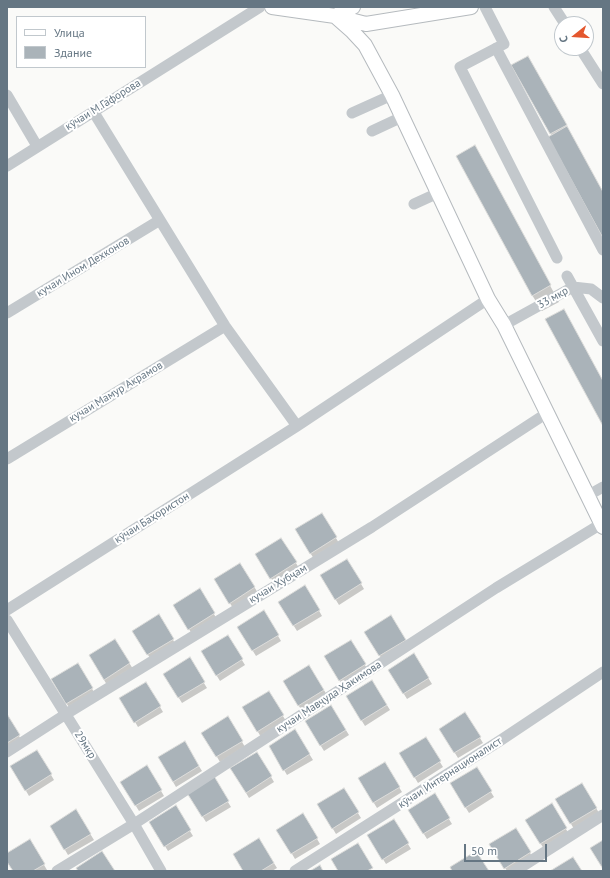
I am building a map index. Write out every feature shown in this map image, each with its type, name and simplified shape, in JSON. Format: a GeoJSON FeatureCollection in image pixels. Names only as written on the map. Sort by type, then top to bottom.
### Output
{"type":"FeatureCollection","features":[{"type":"Feature","properties":{"kind":"main road"},"geometry":{"type":"LineString","coordinates":[[272,7],[335,16],[366,24],[429,10],[471,7]]}},
{"type":"Feature","properties":{"kind":"main road"},"geometry":{"type":"LineString","coordinates":[[335,16],[353,7]]}},
{"type":"Feature","properties":{"kind":"main road"},"geometry":{"type":"LineString","coordinates":[[335,16],[352,30],[365,45],[392,95],[488,299],[504,325],[602,525]]}},
{"type":"Feature","properties":{"kind":"main road"},"geometry":{"type":"LineString","coordinates":[[365,45],[374,26],[383,21]]}},
{"type":"Feature","properties":{"kind":"street","name":"кӯчаи М.Гафорова"},"geometry":{"type":"LineString","coordinates":[[7,166],[260,7]]}},
{"type":"Feature","properties":{"kind":"street"},"geometry":{"type":"LineString","coordinates":[[485,7],[504,44],[460,67],[557,258]]}},
{"type":"Feature","properties":{"kind":"street"},"geometry":{"type":"LineString","coordinates":[[554,7],[560,16]]}},
{"type":"Feature","properties":{"kind":"street"},"geometry":{"type":"LineString","coordinates":[[496,48],[603,250]]}},
{"type":"Feature","properties":{"kind":"street"},"geometry":{"type":"LineString","coordinates":[[585,56],[603,84]]}},
{"type":"Feature","properties":{"kind":"street"},"geometry":{"type":"LineString","coordinates":[[352,113],[392,95]]}},
{"type":"Feature","properties":{"kind":"street"},"geometry":{"type":"LineString","coordinates":[[7,96],[37,146]]}},
{"type":"Feature","properties":{"kind":"street"},"geometry":{"type":"LineString","coordinates":[[93,111],[225,326],[297,426]]}},
{"type":"Feature","properties":{"kind":"street"},"geometry":{"type":"LineString","coordinates":[[372,131],[402,116]]}},
{"type":"Feature","properties":{"kind":"street"},"geometry":{"type":"LineString","coordinates":[[414,204],[438,193]]}},
{"type":"Feature","properties":{"kind":"street","name":"кучаи Ином Дехконов"},"geometry":{"type":"LineString","coordinates":[[7,313],[160,220]]}},
{"type":"Feature","properties":{"kind":"street"},"geometry":{"type":"LineString","coordinates":[[567,276],[603,341]]}},
{"type":"Feature","properties":{"kind":"street","name":"33 мкр"},"geometry":{"type":"LineString","coordinates":[[504,325],[573,287],[591,289],[603,298]]}},
{"type":"Feature","properties":{"kind":"street","name":"кӯчаи Баҳористон"},"geometry":{"type":"LineString","coordinates":[[7,610],[297,426],[488,299]]}},
{"type":"Feature","properties":{"kind":"street","name":"кучаи Мамур Акрамов"},"geometry":{"type":"LineString","coordinates":[[7,459],[225,326]]}},
{"type":"Feature","properties":{"kind":"street","name":"кучаи Хубҷам"},"geometry":{"type":"LineString","coordinates":[[7,752],[66,714],[372,527],[547,413]]}},
{"type":"Feature","properties":{"kind":"street"},"geometry":{"type":"LineString","coordinates":[[588,496],[603,486]]}},
{"type":"Feature","properties":{"kind":"street","name":"кучаи Мавҷуда Ҳакимова"},"geometry":{"type":"LineString","coordinates":[[56,871],[134,824],[496,588],[602,525]]}},
{"type":"Feature","properties":{"kind":"street","name":"29мкр"},"geometry":{"type":"LineString","coordinates":[[7,620],[134,824],[161,871]]}},
{"type":"Feature","properties":{"kind":"street","name":"кӯчаи Интернационалист"},"geometry":{"type":"LineString","coordinates":[[295,871],[494,745],[603,672]]}},
{"type":"Feature","properties":{"kind":"street"},"geometry":{"type":"LineString","coordinates":[[515,871],[603,815]]}},
{"type":"Feature","properties":{"kind":"building"},"geometry":{"type":"Polygon","coordinates":[[[528,56],[567,125],[550,134],[511,65],[528,56]]]}},
{"type":"Feature","properties":{"kind":"building"},"geometry":{"type":"Polygon","coordinates":[[[567,126],[603,192],[603,238],[548,137],[567,126]]]}},
{"type":"Feature","properties":{"kind":"building"},"geometry":{"type":"Polygon","coordinates":[[[475,145],[551,285],[532,296],[456,156],[475,145]]]}},
{"type":"Feature","properties":{"kind":"building"},"geometry":{"type":"Polygon","coordinates":[[[564,309],[603,381],[603,426],[545,319],[564,309]]]}},
{"type":"Feature","properties":{"kind":"building"},"geometry":{"type":"Polygon","coordinates":[[[322,513],[337,537],[310,554],[295,529],[322,513]]]}},
{"type":"Feature","properties":{"kind":"building"},"geometry":{"type":"Polygon","coordinates":[[[281,538],[297,562],[270,579],[255,554],[281,538]]]}},
{"type":"Feature","properties":{"kind":"building"},"geometry":{"type":"Polygon","coordinates":[[[347,559],[362,583],[335,600],[320,575],[347,559]]]}},
{"type":"Feature","properties":{"kind":"building"},"geometry":{"type":"Polygon","coordinates":[[[240,563],[255,587],[229,604],[214,579],[240,563]]]}},
{"type":"Feature","properties":{"kind":"building"},"geometry":{"type":"Polygon","coordinates":[[[305,585],[320,610],[293,626],[278,602],[305,585]]]}},
{"type":"Feature","properties":{"kind":"building"},"geometry":{"type":"Polygon","coordinates":[[[200,588],[215,613],[188,630],[173,605],[200,588]]]}},
{"type":"Feature","properties":{"kind":"building"},"geometry":{"type":"Polygon","coordinates":[[[264,610],[279,635],[252,651],[237,627],[264,610]]]}},
{"type":"Feature","properties":{"kind":"building"},"geometry":{"type":"Polygon","coordinates":[[[159,614],[174,639],[147,655],[132,631],[159,614]]]}},
{"type":"Feature","properties":{"kind":"building"},"geometry":{"type":"Polygon","coordinates":[[[391,615],[406,640],[379,656],[364,632],[391,615]]]}},
{"type":"Feature","properties":{"kind":"building"},"geometry":{"type":"Polygon","coordinates":[[[228,635],[243,659],[216,676],[201,651],[228,635]]]}},
{"type":"Feature","properties":{"kind":"building"},"geometry":{"type":"Polygon","coordinates":[[[115,639],[130,663],[104,680],[89,655],[115,639]]]}},
{"type":"Feature","properties":{"kind":"building"},"geometry":{"type":"Polygon","coordinates":[[[351,640],[366,664],[339,681],[324,656],[351,640]]]}},
{"type":"Feature","properties":{"kind":"building"},"geometry":{"type":"Polygon","coordinates":[[[414,653],[429,678],[403,694],[388,670],[414,653]]]}},
{"type":"Feature","properties":{"kind":"building"},"geometry":{"type":"Polygon","coordinates":[[[190,657],[205,682],[178,698],[163,674],[190,657]]]}},
{"type":"Feature","properties":{"kind":"building"},"geometry":{"type":"Polygon","coordinates":[[[78,663],[93,688],[66,704],[51,679],[78,663]]]}},
{"type":"Feature","properties":{"kind":"building"},"geometry":{"type":"Polygon","coordinates":[[[309,665],[324,690],[298,706],[283,681],[309,665]]]}},
{"type":"Feature","properties":{"kind":"building"},"geometry":{"type":"Polygon","coordinates":[[[372,680],[387,705],[361,721],[346,696],[372,680]]]}},
{"type":"Feature","properties":{"kind":"building"},"geometry":{"type":"Polygon","coordinates":[[[146,682],[161,706],[134,723],[119,698],[146,682]]]}},
{"type":"Feature","properties":{"kind":"building"},"geometry":{"type":"Polygon","coordinates":[[[269,691],[284,715],[257,732],[242,707],[269,691]]]}},
{"type":"Feature","properties":{"kind":"building"},"geometry":{"type":"Polygon","coordinates":[[[331,705],[346,730],[320,746],[305,721],[331,705]]]}},
{"type":"Feature","properties":{"kind":"building"},"geometry":{"type":"Polygon","coordinates":[[[465,712],[481,737],[454,753],[439,729],[465,712]]]}},
{"type":"Feature","properties":{"kind":"building"},"geometry":{"type":"Polygon","coordinates":[[[7,714],[20,735],[7,743],[7,714]]]}},
{"type":"Feature","properties":{"kind":"building"},"geometry":{"type":"Polygon","coordinates":[[[228,716],[243,741],[216,757],[201,733],[228,716]]]}},
{"type":"Feature","properties":{"kind":"building"},"geometry":{"type":"Polygon","coordinates":[[[295,729],[310,754],[283,771],[269,746],[295,729]]]}},
{"type":"Feature","properties":{"kind":"building"},"geometry":{"type":"Polygon","coordinates":[[[426,737],[441,761],[414,778],[399,753],[426,737]]]}},
{"type":"Feature","properties":{"kind":"building"},"geometry":{"type":"Polygon","coordinates":[[[185,741],[199,766],[173,782],[158,757],[185,741]]]}},
{"type":"Feature","properties":{"kind":"building"},"geometry":{"type":"Polygon","coordinates":[[[37,750],[52,774],[25,791],[10,766],[37,750]]]}},
{"type":"Feature","properties":{"kind":"building"},"geometry":{"type":"Polygon","coordinates":[[[257,752],[272,776],[246,793],[230,768],[257,752]]]}},
{"type":"Feature","properties":{"kind":"building"},"geometry":{"type":"Polygon","coordinates":[[[385,762],[400,787],[373,803],[358,778],[385,762]]]}},
{"type":"Feature","properties":{"kind":"building"},"geometry":{"type":"Polygon","coordinates":[[[147,765],[162,790],[135,806],[120,782],[147,765]]]}},
{"type":"Feature","properties":{"kind":"building"},"geometry":{"type":"Polygon","coordinates":[[[477,767],[492,791],[465,808],[450,783],[477,767]]]}},
{"type":"Feature","properties":{"kind":"building"},"geometry":{"type":"Polygon","coordinates":[[[214,776],[229,801],[202,817],[187,793],[214,776]]]}},
{"type":"Feature","properties":{"kind":"building"},"geometry":{"type":"Polygon","coordinates":[[[582,783],[597,808],[570,824],[555,799],[582,783]]]}},
{"type":"Feature","properties":{"kind":"building"},"geometry":{"type":"Polygon","coordinates":[[[344,788],[359,812],[332,829],[317,804],[344,788]]]}},
{"type":"Feature","properties":{"kind":"building"},"geometry":{"type":"Polygon","coordinates":[[[435,793],[450,818],[423,834],[408,810],[435,793]]]}},
{"type":"Feature","properties":{"kind":"building"},"geometry":{"type":"Polygon","coordinates":[[[552,803],[567,828],[540,844],[525,820],[552,803]]]}},
{"type":"Feature","properties":{"kind":"building"},"geometry":{"type":"Polygon","coordinates":[[[176,805],[191,830],[164,847],[149,822],[176,805]]]}},
{"type":"Feature","properties":{"kind":"building"},"geometry":{"type":"Polygon","coordinates":[[[76,809],[91,834],[64,850],[50,826],[76,809]]]}},
{"type":"Feature","properties":{"kind":"building"},"geometry":{"type":"Polygon","coordinates":[[[303,813],[318,838],[291,854],[276,830],[303,813]]]}},
{"type":"Feature","properties":{"kind":"building"},"geometry":{"type":"Polygon","coordinates":[[[394,819],[409,843],[382,860],[367,835],[394,819]]]}},
{"type":"Feature","properties":{"kind":"building"},"geometry":{"type":"Polygon","coordinates":[[[516,828],[531,852],[504,869],[489,844],[516,828]]]}},
{"type":"Feature","properties":{"kind":"building"},"geometry":{"type":"Polygon","coordinates":[[[259,838],[274,863],[261,871],[243,871],[233,854],[259,838]]]}},
{"type":"Feature","properties":{"kind":"building"},"geometry":{"type":"Polygon","coordinates":[[[30,839],[45,864],[33,871],[13,871],[7,862],[7,853],[30,839]]]}},
{"type":"Feature","properties":{"kind":"building"},"geometry":{"type":"Polygon","coordinates":[[[603,840],[603,869],[590,848],[603,840]]]}},
{"type":"Feature","properties":{"kind":"building"},"geometry":{"type":"Polygon","coordinates":[[[358,843],[373,868],[367,871],[338,871],[331,859],[358,843]]]}},
{"type":"Feature","properties":{"kind":"building"},"geometry":{"type":"Polygon","coordinates":[[[102,851],[115,871],[78,871],[76,868],[102,851]]]}},
{"type":"Feature","properties":{"kind":"building"},"geometry":{"type":"Polygon","coordinates":[[[476,851],[489,871],[452,871],[450,867],[476,851]]]}},
{"type":"Feature","properties":{"kind":"building"},"geometry":{"type":"Polygon","coordinates":[[[573,857],[582,871],[550,871],[573,857]]]}},
{"type":"Feature","properties":{"kind":"building"},"geometry":{"type":"Polygon","coordinates":[[[320,865],[323,871],[310,871],[320,865]]]}}]}
